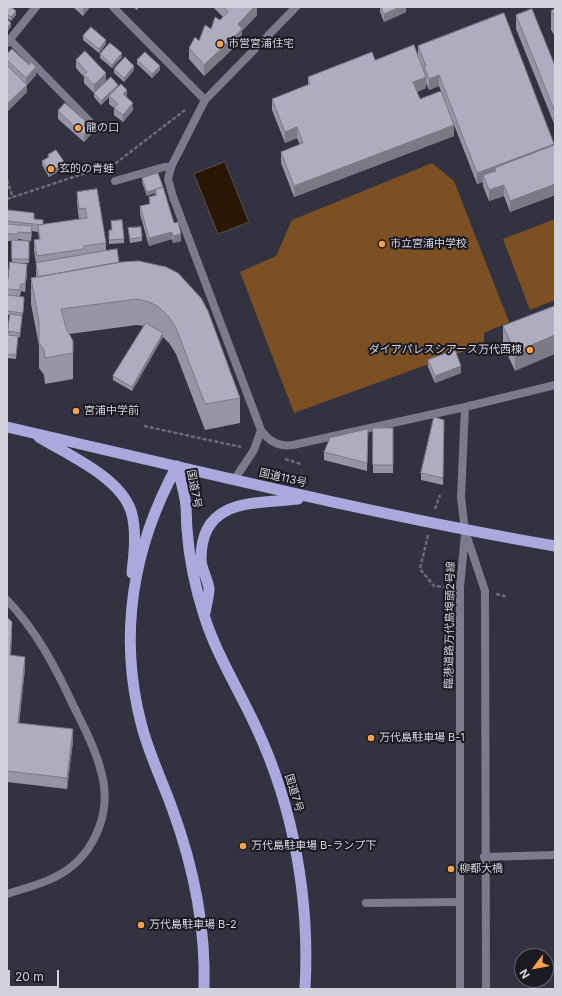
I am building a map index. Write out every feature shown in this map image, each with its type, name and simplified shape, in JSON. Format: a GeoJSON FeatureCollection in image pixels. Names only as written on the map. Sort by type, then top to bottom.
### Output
{"type":"FeatureCollection","features":[{"type":"Feature","properties":{"kind":"highway","name":"国道113号"},"geometry":{"type":"LineString","coordinates":[[7,427],[177,466],[307,498],[431,522],[465,531],[555,546]]}},
{"type":"Feature","properties":{"kind":"highway"},"geometry":{"type":"LineString","coordinates":[[29,432],[105,477],[125,499],[131,511],[133,523],[133,559],[129,620]]}},
{"type":"Feature","properties":{"kind":"highway","name":"国道7号"},"geometry":{"type":"LineString","coordinates":[[177,466],[185,500],[190,559],[204,616],[216,646],[257,728],[273,769],[289,821],[300,876],[306,925],[305,989]]}},
{"type":"Feature","properties":{"kind":"highway","name":"国道7号"},"geometry":{"type":"LineString","coordinates":[[177,466],[160,496],[135,582],[129,620],[129,656],[133,690],[141,724],[190,864],[202,932],[204,989]]}},
{"type":"Feature","properties":{"kind":"highway"},"geometry":{"type":"LineString","coordinates":[[204,616],[209,590],[201,560],[206,532],[211,522],[219,514],[241,506],[307,498]]}},
{"type":"Feature","properties":{"kind":"street"},"geometry":{"type":"LineString","coordinates":[[36,7],[8,42],[97,129]]}},
{"type":"Feature","properties":{"kind":"street"},"geometry":{"type":"LineString","coordinates":[[113,7],[205,100]]}},
{"type":"Feature","properties":{"kind":"street"},"geometry":{"type":"LineString","coordinates":[[296,7],[205,100],[171,167],[168,179],[173,197],[261,430],[269,440],[287,446],[464,407],[555,385]]}},
{"type":"Feature","properties":{"kind":"street"},"geometry":{"type":"LineString","coordinates":[[115,180],[164,167],[171,167]]}},
{"type":"Feature","properties":{"kind":"street"},"geometry":{"type":"LineString","coordinates":[[464,407],[461,497],[465,531]]}},
{"type":"Feature","properties":{"kind":"street"},"geometry":{"type":"LineString","coordinates":[[234,480],[254,450],[261,430]]}},
{"type":"Feature","properties":{"kind":"street","name":"臨港道路万代島埠頭2号線"},"geometry":{"type":"LineString","coordinates":[[460,989],[460,587],[465,531]]}},
{"type":"Feature","properties":{"kind":"street","name":"臨港道路万代島埠頭2号線"},"geometry":{"type":"LineString","coordinates":[[465,531],[485,591],[484,857],[486,989]]}},
{"type":"Feature","properties":{"kind":"street"},"geometry":{"type":"LineString","coordinates":[[7,600],[25,622],[59,675],[91,743],[102,775],[104,801],[102,822],[96,836],[80,859],[53,879],[7,894]]}},
{"type":"Feature","properties":{"kind":"street"},"geometry":{"type":"LineString","coordinates":[[484,857],[555,855]]}},
{"type":"Feature","properties":{"kind":"street"},"geometry":{"type":"LineString","coordinates":[[366,903],[460,902]]}},
{"type":"Feature","properties":{"kind":"path"},"geometry":{"type":"LineString","coordinates":[[7,199],[116,163],[194,103],[205,100]]}},
{"type":"Feature","properties":{"kind":"path"},"geometry":{"type":"LineString","coordinates":[[7,180],[13,198]]}},
{"type":"Feature","properties":{"kind":"path"},"geometry":{"type":"LineString","coordinates":[[144,426],[254,450]]}},
{"type":"Feature","properties":{"kind":"path"},"geometry":{"type":"LineString","coordinates":[[280,458],[301,464]]}},
{"type":"Feature","properties":{"kind":"path"},"geometry":{"type":"LineString","coordinates":[[440,495],[431,522],[420,569],[434,586],[460,587]]}},
{"type":"Feature","properties":{"kind":"path"},"geometry":{"type":"LineString","coordinates":[[485,591],[507,597]]}},
{"type":"Feature","properties":{"kind":"shaded area"},"geometry":{"type":"Polygon","coordinates":[[[225,162],[249,222],[218,234],[194,174],[225,162]]]}},
{"type":"Feature","properties":{"kind":"shaded area"},"geometry":{"type":"Polygon","coordinates":[[[432,163],[454,181],[509,322],[484,333],[484,344],[294,413],[240,272],[276,256],[292,220],[432,163]]]}},
{"type":"Feature","properties":{"kind":"shaded area"},"geometry":{"type":"Polygon","coordinates":[[[555,219],[555,300],[530,310],[503,239],[555,219]]]}},
{"type":"Feature","properties":{"kind":"building"},"geometry":{"type":"Polygon","coordinates":[[[7,7],[11,7],[16,11],[11,17],[7,14],[7,7]]]}},
{"type":"Feature","properties":{"kind":"building"},"geometry":{"type":"Polygon","coordinates":[[[224,7],[254,7],[238,24],[242,29],[204,65],[189,48],[195,37],[199,41],[205,25],[211,29],[215,17],[220,20],[228,12],[224,7]]]}},
{"type":"Feature","properties":{"kind":"building"},"geometry":{"type":"Polygon","coordinates":[[[381,7],[400,7],[384,14],[381,7]]]}},
{"type":"Feature","properties":{"kind":"building"},"geometry":{"type":"Polygon","coordinates":[[[532,9],[555,66],[555,112],[516,15],[532,9]]]}},
{"type":"Feature","properties":{"kind":"building"},"geometry":{"type":"Polygon","coordinates":[[[555,9],[555,17],[551,11],[555,9]]]}},
{"type":"Feature","properties":{"kind":"building"},"geometry":{"type":"Polygon","coordinates":[[[504,13],[554,144],[477,173],[439,75],[429,79],[424,67],[426,66],[418,46],[504,13]]]}},
{"type":"Feature","properties":{"kind":"building"},"geometry":{"type":"Polygon","coordinates":[[[7,19],[11,23],[7,28],[7,19]]]}},
{"type":"Feature","properties":{"kind":"building"},"geometry":{"type":"Polygon","coordinates":[[[91,27],[106,40],[99,49],[83,36],[91,27]]]}},
{"type":"Feature","properties":{"kind":"building"},"geometry":{"type":"Polygon","coordinates":[[[110,43],[122,53],[112,65],[100,54],[110,43]]]}},
{"type":"Feature","properties":{"kind":"building"},"geometry":{"type":"Polygon","coordinates":[[[414,45],[426,77],[413,82],[420,99],[441,91],[454,125],[294,186],[281,152],[303,143],[297,127],[285,132],[272,99],[310,84],[308,77],[372,52],[375,60],[414,45]]]}},
{"type":"Feature","properties":{"kind":"building"},"geometry":{"type":"Polygon","coordinates":[[[12,49],[29,65],[31,62],[36,67],[26,78],[7,60],[7,54],[12,49]]]}},
{"type":"Feature","properties":{"kind":"building"},"geometry":{"type":"Polygon","coordinates":[[[85,51],[106,73],[94,85],[84,75],[87,72],[76,60],[85,51]]]}},
{"type":"Feature","properties":{"kind":"building"},"geometry":{"type":"Polygon","coordinates":[[[145,52],[160,66],[152,74],[137,60],[145,52]]]}},
{"type":"Feature","properties":{"kind":"building"},"geometry":{"type":"Polygon","coordinates":[[[125,57],[134,66],[124,78],[114,69],[125,57]]]}},
{"type":"Feature","properties":{"kind":"building"},"geometry":{"type":"Polygon","coordinates":[[[7,65],[27,85],[7,104],[7,65]]]}},
{"type":"Feature","properties":{"kind":"building"},"geometry":{"type":"Polygon","coordinates":[[[111,77],[118,85],[101,101],[94,93],[111,77]]]}},
{"type":"Feature","properties":{"kind":"building"},"geometry":{"type":"Polygon","coordinates":[[[121,84],[127,90],[123,94],[133,103],[123,115],[114,108],[118,104],[109,96],[121,84]]]}},
{"type":"Feature","properties":{"kind":"building"},"geometry":{"type":"Polygon","coordinates":[[[65,103],[91,126],[84,135],[58,111],[65,103]]]}},
{"type":"Feature","properties":{"kind":"building"},"geometry":{"type":"Polygon","coordinates":[[[555,145],[555,184],[510,201],[504,185],[489,190],[483,175],[496,171],[495,168],[555,145]]]}},
{"type":"Feature","properties":{"kind":"building"},"geometry":{"type":"Polygon","coordinates":[[[56,150],[65,163],[49,173],[42,161],[56,150]]]}},
{"type":"Feature","properties":{"kind":"building"},"geometry":{"type":"Polygon","coordinates":[[[158,173],[163,187],[147,192],[142,178],[158,173]]]}},
{"type":"Feature","properties":{"kind":"building"},"geometry":{"type":"Polygon","coordinates":[[[163,187],[174,223],[178,222],[181,234],[173,236],[172,232],[149,238],[140,206],[150,204],[149,197],[157,195],[155,190],[163,187]]]}},
{"type":"Feature","properties":{"kind":"building"},"geometry":{"type":"Polygon","coordinates":[[[97,189],[106,243],[84,246],[84,249],[37,256],[34,240],[40,239],[38,225],[87,218],[85,208],[79,209],[77,192],[97,189]]]}},
{"type":"Feature","properties":{"kind":"building"},"geometry":{"type":"Polygon","coordinates":[[[8,210],[34,213],[34,219],[43,220],[43,225],[7,221],[8,210]]]}},
{"type":"Feature","properties":{"kind":"building"},"geometry":{"type":"Polygon","coordinates":[[[122,220],[124,239],[109,240],[109,230],[112,230],[111,221],[122,220]]]}},
{"type":"Feature","properties":{"kind":"building"},"geometry":{"type":"Polygon","coordinates":[[[7,224],[32,226],[31,233],[18,232],[18,234],[7,234],[7,224]]]}},
{"type":"Feature","properties":{"kind":"building"},"geometry":{"type":"Polygon","coordinates":[[[141,227],[142,237],[130,239],[128,228],[141,227]]]}},
{"type":"Feature","properties":{"kind":"building"},"geometry":{"type":"Polygon","coordinates":[[[12,240],[29,241],[29,259],[12,259],[12,240]]]}},
{"type":"Feature","properties":{"kind":"building"},"geometry":{"type":"Polygon","coordinates":[[[117,249],[119,262],[38,277],[36,263],[117,249]]]}},
{"type":"Feature","properties":{"kind":"building"},"geometry":{"type":"Polygon","coordinates":[[[139,261],[166,267],[178,273],[201,298],[208,311],[240,398],[205,404],[176,328],[169,317],[159,307],[149,302],[137,299],[61,309],[66,328],[73,341],[73,353],[45,358],[44,350],[39,343],[39,322],[31,278],[122,262],[139,261]]]}},
{"type":"Feature","properties":{"kind":"building"},"geometry":{"type":"Polygon","coordinates":[[[10,262],[27,264],[25,284],[21,284],[20,290],[7,289],[10,262]]]}},
{"type":"Feature","properties":{"kind":"building"},"geometry":{"type":"Polygon","coordinates":[[[8,295],[24,297],[23,313],[7,311],[8,295]]]}},
{"type":"Feature","properties":{"kind":"building"},"geometry":{"type":"Polygon","coordinates":[[[555,306],[555,335],[515,352],[503,326],[555,306]]]}},
{"type":"Feature","properties":{"kind":"building"},"geometry":{"type":"Polygon","coordinates":[[[10,314],[22,316],[20,333],[8,331],[10,314]]]}},
{"type":"Feature","properties":{"kind":"building"},"geometry":{"type":"Polygon","coordinates":[[[146,323],[163,333],[132,387],[113,376],[146,323]]]}},
{"type":"Feature","properties":{"kind":"building"},"geometry":{"type":"Polygon","coordinates":[[[7,335],[18,336],[16,355],[7,354],[7,335]]]}},
{"type":"Feature","properties":{"kind":"building"},"geometry":{"type":"Polygon","coordinates":[[[455,350],[461,366],[435,376],[428,360],[455,350]]]}},
{"type":"Feature","properties":{"kind":"building"},"geometry":{"type":"Polygon","coordinates":[[[434,417],[444,420],[443,478],[421,473],[434,417]]]}},
{"type":"Feature","properties":{"kind":"building"},"geometry":{"type":"Polygon","coordinates":[[[373,428],[393,428],[393,465],[373,465],[373,428]]]}},
{"type":"Feature","properties":{"kind":"building"},"geometry":{"type":"Polygon","coordinates":[[[368,429],[367,463],[324,452],[330,438],[368,429]]]}},
{"type":"Feature","properties":{"kind":"building"},"geometry":{"type":"Polygon","coordinates":[[[7,617],[12,622],[10,655],[25,657],[18,723],[73,729],[67,778],[7,771],[7,617]]]}},
{"type":"Feature","properties":{"kind":"place","name":"市営宮浦住宅"},"geometry":{"type":"Point","coordinates":[220,44]}},
{"type":"Feature","properties":{"kind":"place","name":"龍の口"},"geometry":{"type":"Point","coordinates":[78,128]}},
{"type":"Feature","properties":{"kind":"place","name":"玄的の青蛙"},"geometry":{"type":"Point","coordinates":[51,169]}},
{"type":"Feature","properties":{"kind":"place","name":"市立宮浦中学校"},"geometry":{"type":"Point","coordinates":[382,244]}},
{"type":"Feature","properties":{"kind":"place","name":"ダイアパレスシアース万代西棟"},"geometry":{"type":"Point","coordinates":[530,350]}},
{"type":"Feature","properties":{"kind":"place","name":"宮浦中学前"},"geometry":{"type":"Point","coordinates":[76,411]}},
{"type":"Feature","properties":{"kind":"place","name":"万代島駐車場 B-1"},"geometry":{"type":"Point","coordinates":[371,738]}},
{"type":"Feature","properties":{"kind":"place","name":"万代島駐車場 B-ランプ下"},"geometry":{"type":"Point","coordinates":[243,846]}},
{"type":"Feature","properties":{"kind":"place","name":"柳都大橋"},"geometry":{"type":"Point","coordinates":[451,869]}},
{"type":"Feature","properties":{"kind":"place","name":"万代島駐車場 B-2"},"geometry":{"type":"Point","coordinates":[141,925]}}]}
